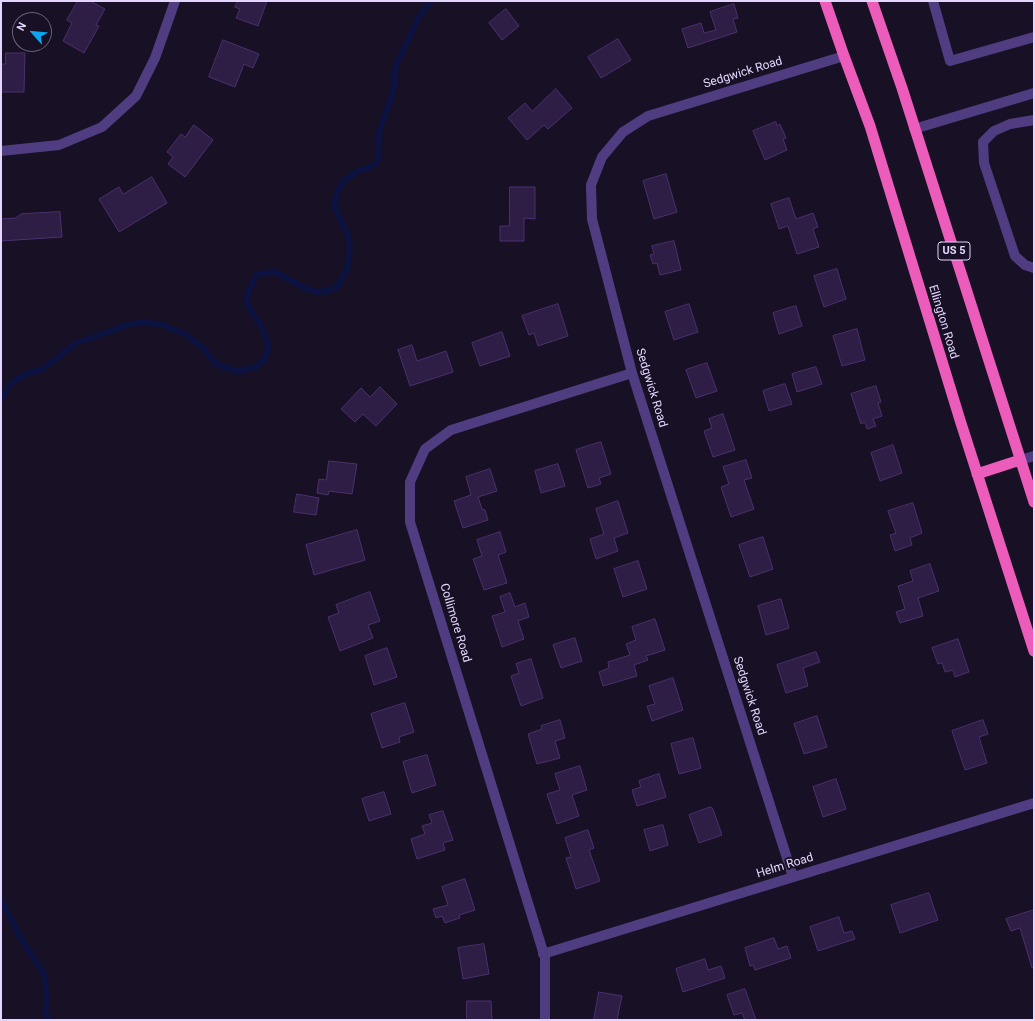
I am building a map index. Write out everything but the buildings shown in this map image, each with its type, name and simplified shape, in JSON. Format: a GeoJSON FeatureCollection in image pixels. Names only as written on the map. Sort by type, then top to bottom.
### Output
{"type":"FeatureCollection","features":[{"type":"Feature","properties":{"kind":"highway","name":"Ellington Road"},"geometry":{"type":"LineString","coordinates":[[825,1],[872,134],[977,474],[1034,651]]}},
{"type":"Feature","properties":{"kind":"highway","name":"US 5"},"geometry":{"type":"LineString","coordinates":[[872,1],[1034,502]]}},
{"type":"Feature","properties":{"kind":"highway"},"geometry":{"type":"LineString","coordinates":[[977,474],[1020,460]]}},
{"type":"Feature","properties":{"kind":"street"},"geometry":{"type":"LineString","coordinates":[[1,151],[59,145],[102,126],[136,96],[155,58],[175,1]]}},
{"type":"Feature","properties":{"kind":"street"},"geometry":{"type":"LineString","coordinates":[[933,1],[950,61],[1034,36]]}},
{"type":"Feature","properties":{"kind":"street","name":"Sedgwick Road"},"geometry":{"type":"LineString","coordinates":[[793,877],[632,373],[592,220],[591,186],[602,157],[623,132],[648,116],[844,56]]}},
{"type":"Feature","properties":{"kind":"street"},"geometry":{"type":"LineString","coordinates":[[914,129],[1034,93]]}},
{"type":"Feature","properties":{"kind":"street"},"geometry":{"type":"LineString","coordinates":[[1034,120],[1010,124],[994,131],[983,142],[984,163],[1015,256],[1025,265],[1034,268]]}},
{"type":"Feature","properties":{"kind":"street","name":"Collimore Road"},"geometry":{"type":"LineString","coordinates":[[545,1020],[545,958],[410,522],[410,482],[425,449],[451,430],[632,373]]}},
{"type":"Feature","properties":{"kind":"street"},"geometry":{"type":"LineString","coordinates":[[1020,460],[1034,456]]}},
{"type":"Feature","properties":{"kind":"street","name":"Helm Road"},"geometry":{"type":"LineString","coordinates":[[543,954],[1034,803]]}},
{"type":"Feature","properties":{"kind":"waterway"},"geometry":{"type":"LineString","coordinates":[[1,399],[10,385],[17,379],[29,373],[43,369],[76,343],[128,325],[144,322],[163,325],[185,334],[204,349],[215,363],[227,368],[239,371],[256,367],[265,359],[268,343],[262,328],[247,304],[248,293],[255,277],[258,274],[275,272],[305,288],[317,292],[327,291],[337,287],[347,270],[350,245],[348,236],[334,205],[338,190],[346,179],[358,171],[375,165],[378,159],[379,133],[394,87],[396,65],[419,17],[431,1]]}},
{"type":"Feature","properties":{"kind":"waterway"},"geometry":{"type":"LineString","coordinates":[[1,899],[20,937],[44,974],[47,999],[45,1012],[49,1020]]}}]}
